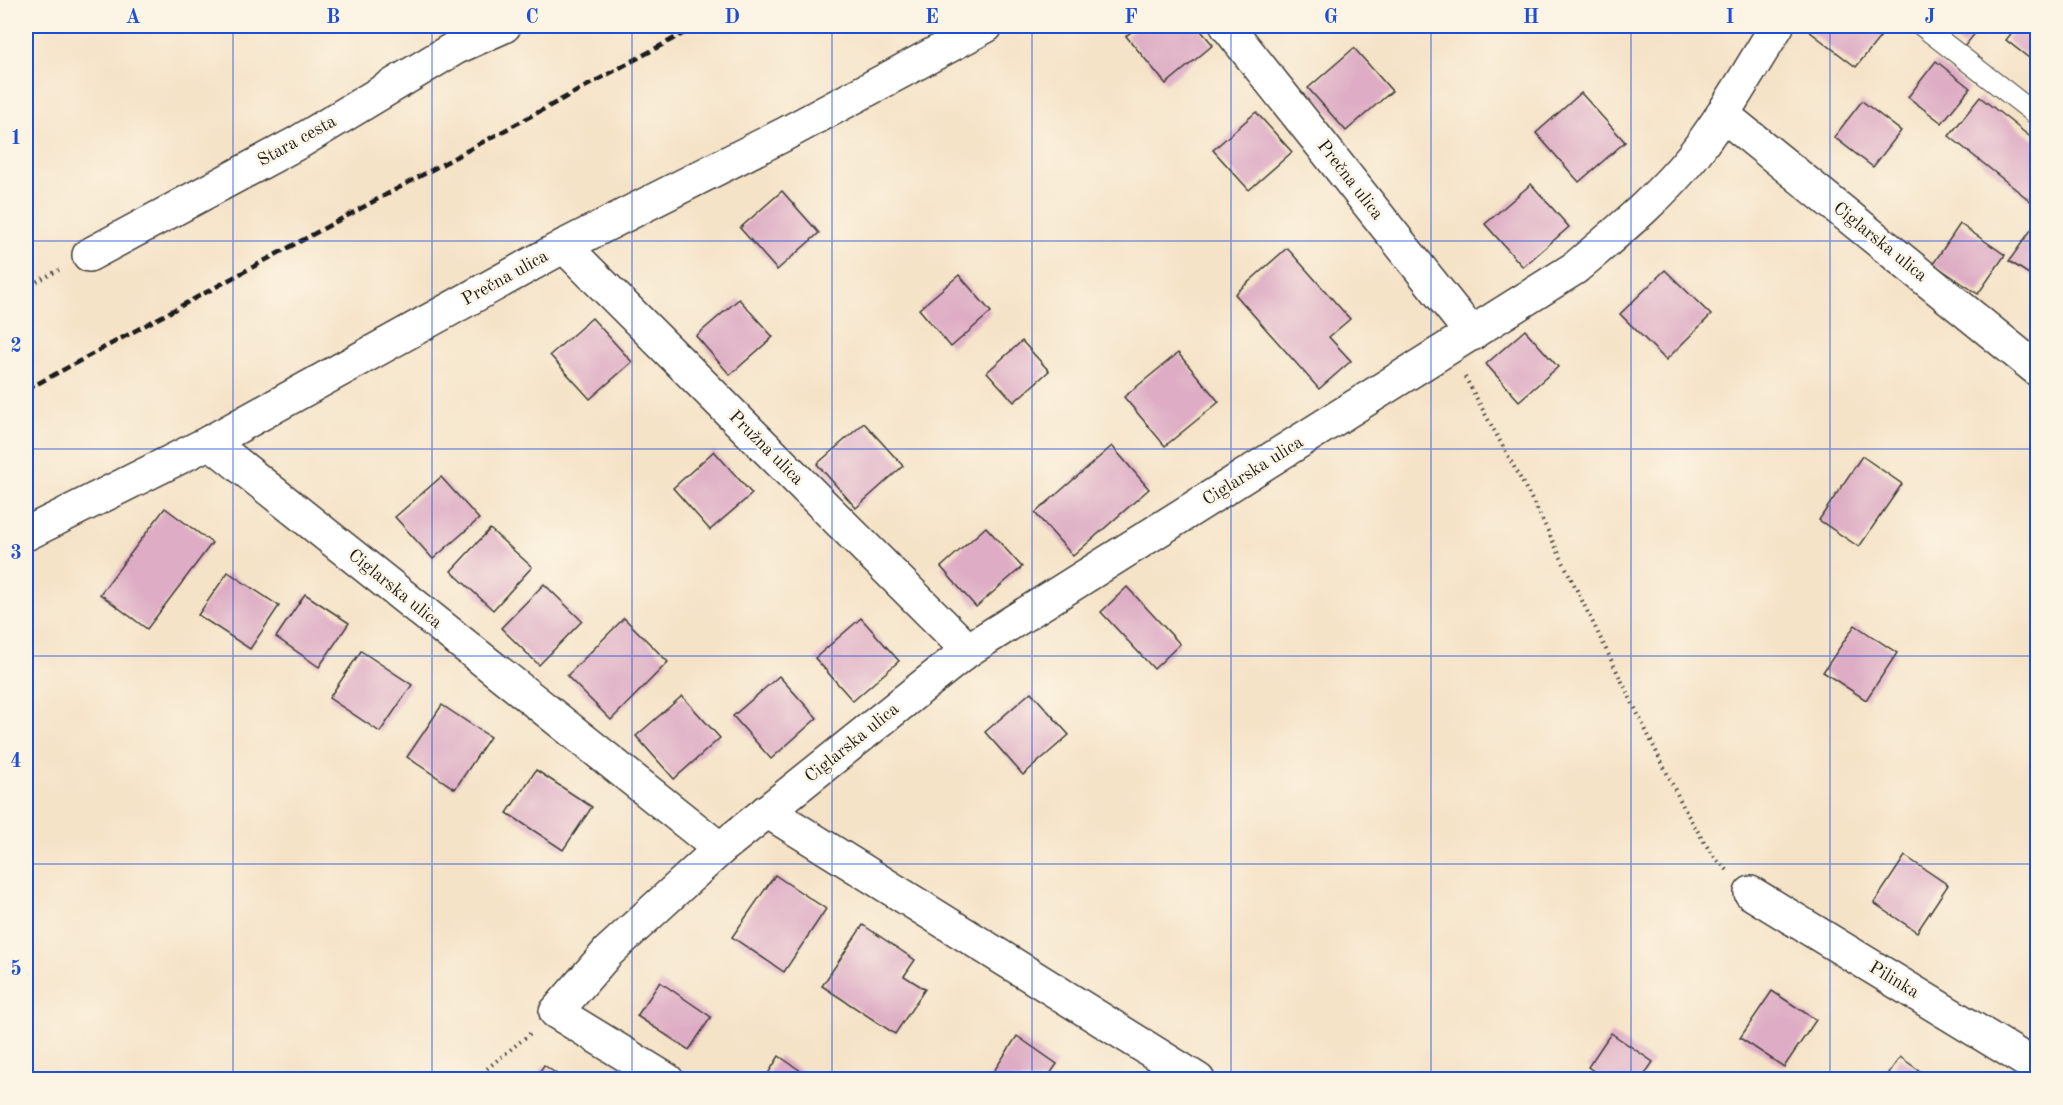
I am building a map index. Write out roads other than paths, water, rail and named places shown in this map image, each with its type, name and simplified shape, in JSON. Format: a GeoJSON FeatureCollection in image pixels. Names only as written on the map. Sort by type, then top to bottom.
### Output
{"type":"FeatureCollection","features":[{"type":"Feature","properties":{"kind":"street","name":"Stara cesta"},"geometry":{"type":"LineString","coordinates":[[89,255],[299,142],[455,48],[504,26]]}},
{"type":"Feature","properties":{"kind":"street","name":"Prečna ulica"},"geometry":{"type":"LineString","coordinates":[[26,534],[210,442],[564,246],[794,129],[986,26]]}},
{"type":"Feature","properties":{"kind":"street","name":"Prečna ulica"},"geometry":{"type":"LineString","coordinates":[[1227,26],[1461,341]]}},
{"type":"Feature","properties":{"kind":"street","name":"Ciglarska ulica"},"geometry":{"type":"LineString","coordinates":[[667,1080],[556,1012],[608,952],[720,849],[968,650],[1575,268],[1650,203],[1692,157],[1777,26]]}},
{"type":"Feature","properties":{"kind":"street","name":"Ciglarska ulica"},"geometry":{"type":"LineString","coordinates":[[1722,114],[2037,370]]}},
{"type":"Feature","properties":{"kind":"street","name":"Pružna ulica"},"geometry":{"type":"LineString","coordinates":[[564,246],[968,650]]}},
{"type":"Feature","properties":{"kind":"street","name":"Ciglarska ulica"},"geometry":{"type":"LineString","coordinates":[[210,442],[720,849]]}},
{"type":"Feature","properties":{"kind":"street"},"geometry":{"type":"LineString","coordinates":[[767,811],[1198,1080]]}},
{"type":"Feature","properties":{"kind":"street","name":"Pilinka"},"geometry":{"type":"LineString","coordinates":[[1751,893],[2037,1068]]}},
{"type":"Feature","properties":{"kind":"lane"},"geometry":{"type":"LineString","coordinates":[[1922,26],[2037,116]]}},
{"type":"Feature","properties":{"kind":"railway"},"geometry":{"type":"LineString","coordinates":[[26,390],[697,26]]}}]}
